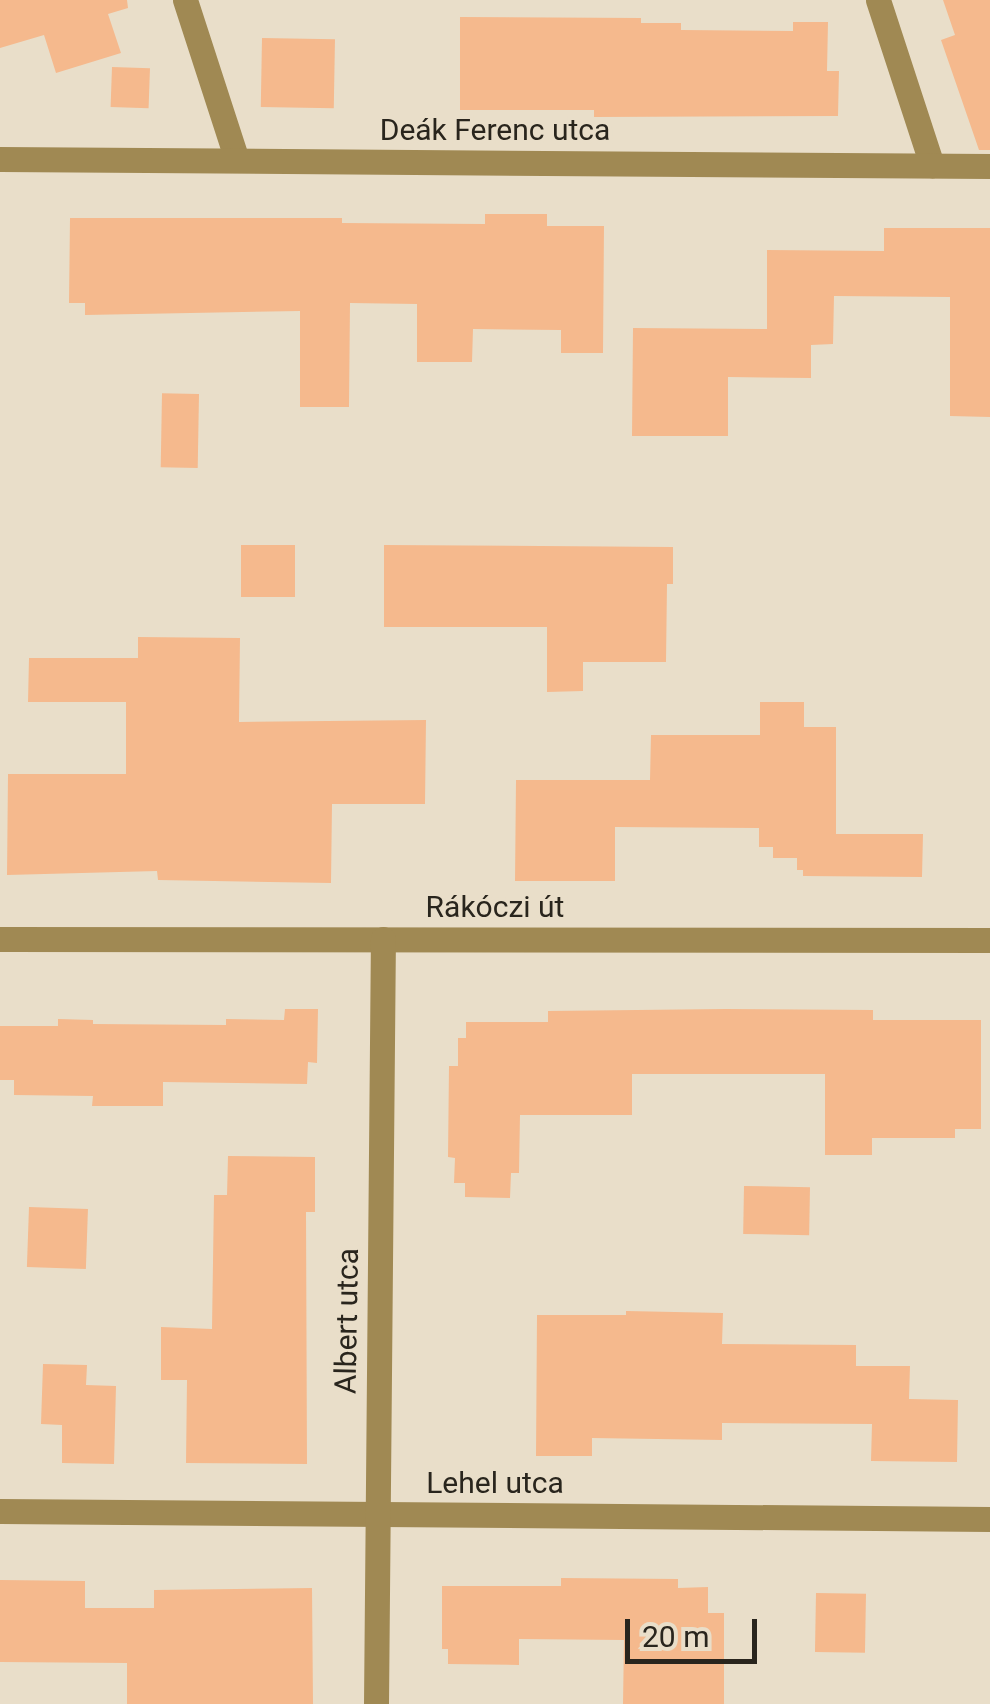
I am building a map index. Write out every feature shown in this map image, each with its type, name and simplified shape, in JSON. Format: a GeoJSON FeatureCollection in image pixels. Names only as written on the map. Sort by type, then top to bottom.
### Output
{"type":"FeatureCollection","features":[{"type":"Feature","properties":{"kind":"street"},"geometry":{"type":"LineString","coordinates":[[184,0],[237,160]]}},
{"type":"Feature","properties":{"kind":"street"},"geometry":{"type":"LineString","coordinates":[[878,0],[932,165]]}},
{"type":"Feature","properties":{"kind":"street","name":"Deák Ferenc utca"},"geometry":{"type":"LineString","coordinates":[[0,159],[990,166]]}},
{"type":"Feature","properties":{"kind":"street","name":"Rákóczi út"},"geometry":{"type":"LineString","coordinates":[[0,939],[990,940]]}},
{"type":"Feature","properties":{"kind":"street","name":"Albert utca"},"geometry":{"type":"LineString","coordinates":[[376,1704],[383,939]]}},
{"type":"Feature","properties":{"kind":"street","name":"Lehel utca"},"geometry":{"type":"LineString","coordinates":[[0,1511],[990,1519]]}},
{"type":"Feature","properties":{"kind":"building"},"geometry":{"type":"Polygon","coordinates":[[[0,0],[127,0],[128,8],[108,14],[121,53],[56,73],[44,35],[0,48],[0,0]]]}},
{"type":"Feature","properties":{"kind":"building"},"geometry":{"type":"Polygon","coordinates":[[[943,0],[990,0],[990,150],[979,150],[941,40],[955,35],[943,0]]]}},
{"type":"Feature","properties":{"kind":"building"},"geometry":{"type":"Polygon","coordinates":[[[460,17],[641,18],[641,23],[681,23],[681,30],[793,31],[793,22],[828,22],[827,71],[839,71],[838,116],[594,117],[594,110],[460,110],[460,17]]]}},
{"type":"Feature","properties":{"kind":"building"},"geometry":{"type":"Polygon","coordinates":[[[262,38],[335,39],[334,108],[261,107],[262,38]]]}},
{"type":"Feature","properties":{"kind":"building"},"geometry":{"type":"Polygon","coordinates":[[[112,67],[150,68],[149,108],[111,107],[112,67]]]}},
{"type":"Feature","properties":{"kind":"building"},"geometry":{"type":"Polygon","coordinates":[[[485,214],[547,214],[547,226],[604,226],[603,353],[561,353],[561,330],[473,329],[472,362],[417,362],[417,304],[350,303],[349,407],[300,407],[300,311],[85,315],[85,303],[69,303],[70,218],[342,218],[342,223],[485,224],[485,214]]]}},
{"type":"Feature","properties":{"kind":"building"},"geometry":{"type":"Polygon","coordinates":[[[884,228],[990,228],[990,417],[950,416],[950,297],[834,296],[833,344],[811,345],[811,378],[728,377],[728,436],[632,436],[633,328],[767,329],[767,250],[884,251],[884,228]]]}},
{"type":"Feature","properties":{"kind":"building"},"geometry":{"type":"Polygon","coordinates":[[[162,393],[199,394],[198,468],[161,467],[162,393]]]}},
{"type":"Feature","properties":{"kind":"building"},"geometry":{"type":"Polygon","coordinates":[[[241,545],[295,545],[295,597],[241,597],[241,545]]]}},
{"type":"Feature","properties":{"kind":"building"},"geometry":{"type":"Polygon","coordinates":[[[384,545],[673,547],[673,584],[667,584],[666,662],[583,662],[583,691],[547,692],[547,627],[384,627],[384,545]]]}},
{"type":"Feature","properties":{"kind":"building"},"geometry":{"type":"Polygon","coordinates":[[[138,637],[240,638],[239,722],[426,720],[425,804],[332,804],[331,883],[158,880],[157,871],[7,875],[8,774],[126,774],[126,702],[28,702],[29,658],[138,658],[138,637]]]}},
{"type":"Feature","properties":{"kind":"building"},"geometry":{"type":"Polygon","coordinates":[[[760,702],[804,702],[804,727],[836,727],[836,834],[923,834],[922,877],[803,876],[803,870],[797,870],[797,858],[773,858],[773,847],[759,847],[759,828],[615,827],[615,881],[515,881],[516,780],[650,780],[651,735],[760,735],[760,702]]]}},
{"type":"Feature","properties":{"kind":"building"},"geometry":{"type":"Polygon","coordinates":[[[285,1009],[318,1009],[317,1063],[308,1062],[307,1084],[163,1082],[163,1106],[92,1106],[93,1096],[14,1095],[14,1080],[0,1080],[0,1026],[58,1026],[58,1019],[93,1020],[93,1024],[226,1025],[226,1019],[284,1020],[285,1009]]]}},
{"type":"Feature","properties":{"kind":"building"},"geometry":{"type":"Polygon","coordinates":[[[873,1010],[873,1020],[981,1020],[981,1129],[955,1129],[955,1138],[872,1138],[872,1155],[825,1155],[825,1074],[632,1074],[632,1115],[520,1115],[519,1173],[511,1173],[510,1198],[465,1197],[465,1183],[454,1183],[455,1158],[448,1157],[449,1066],[458,1066],[458,1038],[466,1038],[466,1022],[548,1022],[548,1011],[873,1010]]]}},
{"type":"Feature","properties":{"kind":"building"},"geometry":{"type":"Polygon","coordinates":[[[228,1156],[315,1157],[315,1212],[306,1212],[307,1464],[186,1463],[187,1380],[161,1380],[161,1327],[212,1329],[214,1195],[227,1195],[228,1156]]]}},
{"type":"Feature","properties":{"kind":"building"},"geometry":{"type":"Polygon","coordinates":[[[744,1186],[810,1187],[809,1235],[743,1234],[744,1186]]]}},
{"type":"Feature","properties":{"kind":"building"},"geometry":{"type":"Polygon","coordinates":[[[29,1207],[88,1209],[86,1269],[27,1267],[29,1207]]]}},
{"type":"Feature","properties":{"kind":"building"},"geometry":{"type":"Polygon","coordinates":[[[626,1311],[723,1313],[722,1344],[856,1345],[856,1366],[910,1366],[909,1399],[958,1400],[957,1462],[871,1461],[872,1424],[722,1423],[722,1440],[592,1438],[592,1456],[536,1456],[537,1315],[626,1315],[626,1311]]]}},
{"type":"Feature","properties":{"kind":"building"},"geometry":{"type":"Polygon","coordinates":[[[43,1364],[87,1365],[86,1385],[116,1386],[114,1464],[62,1463],[62,1425],[41,1424],[43,1364]]]}},
{"type":"Feature","properties":{"kind":"building"},"geometry":{"type":"Polygon","coordinates":[[[561,1578],[678,1579],[678,1588],[708,1587],[708,1613],[724,1613],[724,1704],[623,1704],[624,1640],[519,1639],[519,1665],[448,1664],[448,1649],[442,1649],[442,1586],[561,1586],[561,1578]]]}},
{"type":"Feature","properties":{"kind":"building"},"geometry":{"type":"Polygon","coordinates":[[[0,1580],[85,1581],[85,1608],[154,1608],[154,1590],[312,1588],[313,1704],[127,1704],[127,1663],[0,1662],[0,1580]]]}},
{"type":"Feature","properties":{"kind":"building"},"geometry":{"type":"Polygon","coordinates":[[[816,1593],[866,1594],[865,1653],[815,1652],[816,1593]]]}}]}
